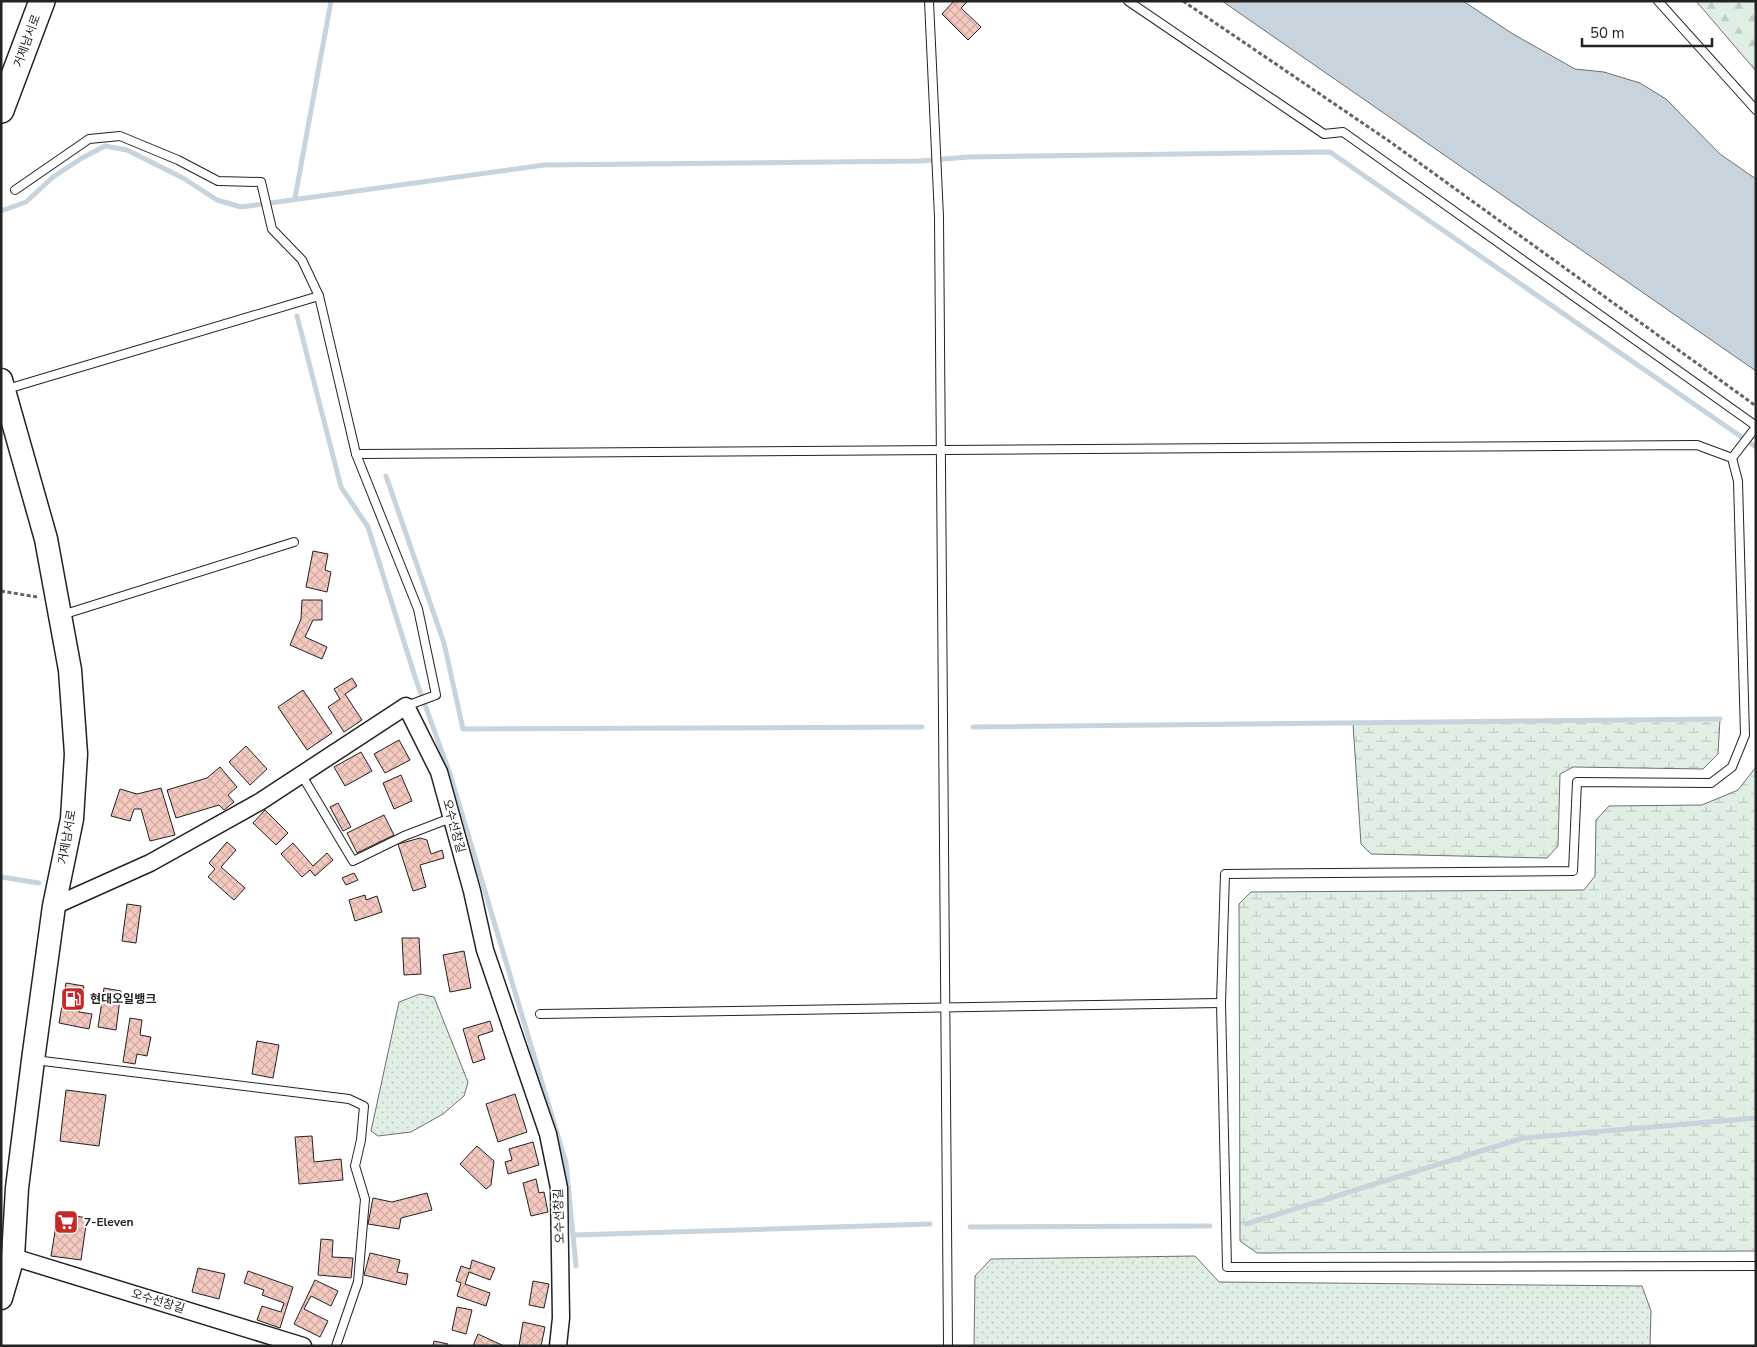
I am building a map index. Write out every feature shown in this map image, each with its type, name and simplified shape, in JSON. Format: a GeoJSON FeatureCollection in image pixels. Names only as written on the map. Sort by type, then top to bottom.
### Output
{"type":"FeatureCollection","features":[{"type":"Feature","properties":{"kind":"main road","name":"거제남서로"},"geometry":{"type":"LineString","coordinates":[[1,110],[42,1]]}},
{"type":"Feature","properties":{"kind":"main road","name":"거제남서로"},"geometry":{"type":"LineString","coordinates":[[1,1298],[13,1257],[16,1188],[32,1060],[54,906],[72,819],[76,754],[70,670],[46,539],[3,385]]}},
{"type":"Feature","properties":{"kind":"street"},"geometry":{"type":"LineString","coordinates":[[54,906],[150,863],[261,801],[406,706]]}},
{"type":"Feature","properties":{"kind":"street","name":"오수선창길"},"geometry":{"type":"LineString","coordinates":[[406,706],[439,772],[485,950],[548,1134],[559,1188],[561,1318],[558,1346]]}},
{"type":"Feature","properties":{"kind":"street","name":"오수선창길"},"geometry":{"type":"LineString","coordinates":[[13,1257],[302,1346]]}},
{"type":"Feature","properties":{"kind":"lane"},"geometry":{"type":"LineString","coordinates":[[929,1],[938,190],[948,1346]]}},
{"type":"Feature","properties":{"kind":"lane"},"geometry":{"type":"LineString","coordinates":[[1128,1],[1324,134],[1343,132],[1756,426],[1732,458]]}},
{"type":"Feature","properties":{"kind":"lane"},"geometry":{"type":"LineString","coordinates":[[1658,1],[1756,110]]}},
{"type":"Feature","properties":{"kind":"lane"},"geometry":{"type":"LineString","coordinates":[[16,190],[89,138],[120,136],[178,160],[218,181],[261,182],[272,229],[302,260],[319,296],[356,454],[418,609],[436,695],[406,706]]}},
{"type":"Feature","properties":{"kind":"lane"},"geometry":{"type":"LineString","coordinates":[[3,385],[319,296]]}},
{"type":"Feature","properties":{"kind":"lane"},"geometry":{"type":"LineString","coordinates":[[356,454],[1697,445],[1732,458]]}},
{"type":"Feature","properties":{"kind":"lane"},"geometry":{"type":"LineString","coordinates":[[1732,458],[1738,481],[1745,735],[1732,767],[1711,783],[1577,782],[1573,871],[1225,874],[1221,1003],[1227,1267],[1756,1266]]}},
{"type":"Feature","properties":{"kind":"lane"},"geometry":{"type":"LineString","coordinates":[[59,608],[294,542]]}},
{"type":"Feature","properties":{"kind":"lane"},"geometry":{"type":"LineString","coordinates":[[301,774],[354,861],[404,836],[451,818]]}},
{"type":"Feature","properties":{"kind":"lane"},"geometry":{"type":"LineString","coordinates":[[540,1014],[1221,1003]]}},
{"type":"Feature","properties":{"kind":"lane"},"geometry":{"type":"LineString","coordinates":[[32,1060],[349,1099],[364,1106],[361,1140],[355,1166],[365,1199],[358,1282],[336,1346]]}},
{"type":"Feature","properties":{"kind":"path"},"geometry":{"type":"LineString","coordinates":[[1182,1],[1389,141],[1756,406]]}},
{"type":"Feature","properties":{"kind":"path"},"geometry":{"type":"LineString","coordinates":[[1,591],[59,608]]}},
{"type":"Feature","properties":{"kind":"green space"},"geometry":{"type":"Polygon","coordinates":[[[1696,1],[1756,1],[1756,71],[1696,1]]]}},
{"type":"Feature","properties":{"kind":"green space"},"geometry":{"type":"Polygon","coordinates":[[[1720,719],[1718,754],[1703,769],[1573,767],[1560,774],[1558,846],[1547,858],[1371,854],[1361,844],[1353,724],[1720,719]]]}},
{"type":"Feature","properties":{"kind":"green space"},"geometry":{"type":"Polygon","coordinates":[[[1756,767],[1756,1251],[1257,1253],[1240,1241],[1239,904],[1251,892],[1584,890],[1595,876],[1596,820],[1609,806],[1702,805],[1738,790],[1756,767]]]}},
{"type":"Feature","properties":{"kind":"green space"},"geometry":{"type":"Polygon","coordinates":[[[420,994],[434,997],[468,1082],[464,1096],[443,1114],[411,1132],[378,1136],[371,1131],[399,1002],[420,994]]]}},
{"type":"Feature","properties":{"kind":"green space"},"geometry":{"type":"Polygon","coordinates":[[[1195,1256],[1219,1282],[1642,1286],[1651,1311],[1650,1346],[974,1346],[975,1276],[991,1259],[1195,1256]]]}},
{"type":"Feature","properties":{"kind":"shaded area"},"geometry":{"type":"Polygon","coordinates":[[[1222,1],[1463,1],[1513,34],[1575,69],[1604,72],[1640,83],[1666,99],[1720,154],[1756,179],[1756,371],[1222,1]]]}},
{"type":"Feature","properties":{"kind":"building"},"geometry":{"type":"Polygon","coordinates":[[[954,1],[968,1],[961,8],[981,27],[968,40],[942,14],[954,1]]]}},
{"type":"Feature","properties":{"kind":"building"},"geometry":{"type":"Polygon","coordinates":[[[313,551],[328,554],[325,570],[331,572],[327,592],[306,587],[313,551]]]}},
{"type":"Feature","properties":{"kind":"building"},"geometry":{"type":"Polygon","coordinates":[[[302,600],[322,600],[322,620],[313,620],[305,637],[327,647],[322,659],[290,645],[301,619],[302,600]]]}},
{"type":"Feature","properties":{"kind":"building"},"geometry":{"type":"Polygon","coordinates":[[[352,678],[357,686],[345,694],[362,720],[344,732],[328,707],[340,699],[334,689],[352,678]]]}},
{"type":"Feature","properties":{"kind":"building"},"geometry":{"type":"Polygon","coordinates":[[[303,690],[332,733],[307,750],[278,707],[303,690]]]}},
{"type":"Feature","properties":{"kind":"building"},"geometry":{"type":"Polygon","coordinates":[[[399,740],[410,760],[385,773],[374,754],[399,740]]]}},
{"type":"Feature","properties":{"kind":"building"},"geometry":{"type":"Polygon","coordinates":[[[246,746],[267,769],[250,785],[229,762],[246,746]]]}},
{"type":"Feature","properties":{"kind":"building"},"geometry":{"type":"Polygon","coordinates":[[[361,752],[372,771],[345,786],[334,767],[361,752]]]}},
{"type":"Feature","properties":{"kind":"building"},"geometry":{"type":"Polygon","coordinates":[[[220,767],[237,787],[228,795],[234,802],[224,810],[219,805],[176,818],[167,790],[207,778],[220,767]]]}},
{"type":"Feature","properties":{"kind":"building"},"geometry":{"type":"Polygon","coordinates":[[[401,775],[412,801],[394,809],[383,783],[401,775]]]}},
{"type":"Feature","properties":{"kind":"building"},"geometry":{"type":"Polygon","coordinates":[[[161,788],[175,835],[150,841],[141,809],[134,809],[130,821],[111,816],[120,789],[137,794],[161,788]]]}},
{"type":"Feature","properties":{"kind":"building"},"geometry":{"type":"Polygon","coordinates":[[[338,803],[351,827],[343,831],[330,807],[338,803]]]}},
{"type":"Feature","properties":{"kind":"building"},"geometry":{"type":"Polygon","coordinates":[[[265,810],[288,833],[276,845],[253,823],[265,810]]]}},
{"type":"Feature","properties":{"kind":"building"},"geometry":{"type":"Polygon","coordinates":[[[384,815],[394,835],[357,853],[347,833],[384,815]]]}},
{"type":"Feature","properties":{"kind":"building"},"geometry":{"type":"Polygon","coordinates":[[[420,838],[427,840],[431,854],[442,850],[444,858],[420,865],[426,887],[413,891],[398,844],[420,838]]]}},
{"type":"Feature","properties":{"kind":"building"},"geometry":{"type":"Polygon","coordinates":[[[227,842],[236,850],[221,867],[245,888],[234,900],[208,877],[215,869],[209,863],[227,842]]]}},
{"type":"Feature","properties":{"kind":"building"},"geometry":{"type":"Polygon","coordinates":[[[293,843],[313,866],[327,853],[333,860],[315,876],[310,870],[302,877],[281,854],[293,843]]]}},
{"type":"Feature","properties":{"kind":"building"},"geometry":{"type":"Polygon","coordinates":[[[354,873],[358,880],[346,885],[342,878],[354,873]]]}},
{"type":"Feature","properties":{"kind":"building"},"geometry":{"type":"Polygon","coordinates":[[[365,895],[366,900],[377,896],[382,912],[355,921],[349,900],[365,895]]]}},
{"type":"Feature","properties":{"kind":"building"},"geometry":{"type":"Polygon","coordinates":[[[127,904],[141,906],[136,943],[122,941],[127,904]]]}},
{"type":"Feature","properties":{"kind":"building"},"geometry":{"type":"Polygon","coordinates":[[[402,938],[419,938],[421,974],[404,975],[402,938]]]}},
{"type":"Feature","properties":{"kind":"building"},"geometry":{"type":"Polygon","coordinates":[[[464,951],[471,988],[450,992],[443,955],[464,951]]]}},
{"type":"Feature","properties":{"kind":"building","name":"현대오일뱅크"},"geometry":{"type":"Polygon","coordinates":[[[66,983],[84,986],[79,1012],[92,1014],[89,1029],[59,1023],[66,983]]]}},
{"type":"Feature","properties":{"kind":"building"},"geometry":{"type":"Polygon","coordinates":[[[104,988],[121,991],[116,1030],[98,1027],[104,988]]]}},
{"type":"Feature","properties":{"kind":"building"},"geometry":{"type":"Polygon","coordinates":[[[130,1018],[142,1020],[140,1035],[151,1037],[147,1056],[137,1054],[135,1064],[123,1062],[130,1018]]]}},
{"type":"Feature","properties":{"kind":"building"},"geometry":{"type":"Polygon","coordinates":[[[490,1021],[493,1031],[478,1036],[485,1059],[473,1063],[463,1029],[490,1021]]]}},
{"type":"Feature","properties":{"kind":"building"},"geometry":{"type":"Polygon","coordinates":[[[257,1041],[279,1045],[273,1078],[252,1074],[257,1041]]]}},
{"type":"Feature","properties":{"kind":"building"},"geometry":{"type":"Polygon","coordinates":[[[66,1090],[106,1095],[99,1146],[60,1141],[66,1090]]]}},
{"type":"Feature","properties":{"kind":"building"},"geometry":{"type":"Polygon","coordinates":[[[515,1094],[527,1132],[498,1142],[486,1104],[515,1094]]]}},
{"type":"Feature","properties":{"kind":"building"},"geometry":{"type":"Polygon","coordinates":[[[312,1136],[314,1162],[341,1159],[343,1180],[299,1184],[295,1137],[312,1136]]]}},
{"type":"Feature","properties":{"kind":"building"},"geometry":{"type":"Polygon","coordinates":[[[533,1142],[539,1165],[508,1174],[505,1162],[512,1160],[509,1149],[533,1142]]]}},
{"type":"Feature","properties":{"kind":"building"},"geometry":{"type":"Polygon","coordinates":[[[477,1146],[494,1161],[491,1185],[486,1189],[460,1164],[477,1146]]]}},
{"type":"Feature","properties":{"kind":"building"},"geometry":{"type":"Polygon","coordinates":[[[536,1179],[539,1193],[544,1192],[548,1212],[531,1216],[523,1183],[536,1179]]]}},
{"type":"Feature","properties":{"kind":"building"},"geometry":{"type":"Polygon","coordinates":[[[427,1193],[432,1210],[401,1218],[399,1229],[368,1224],[373,1198],[392,1202],[427,1193]]]}},
{"type":"Feature","properties":{"kind":"building"},"geometry":{"type":"Polygon","coordinates":[[[58,1213],[87,1218],[81,1260],[51,1256],[58,1213]]]}},
{"type":"Feature","properties":{"kind":"building"},"geometry":{"type":"Polygon","coordinates":[[[321,1239],[333,1240],[332,1257],[353,1258],[351,1278],[318,1275],[321,1239]]]}},
{"type":"Feature","properties":{"kind":"building"},"geometry":{"type":"Polygon","coordinates":[[[370,1253],[400,1260],[397,1272],[408,1274],[406,1285],[364,1275],[370,1253]]]}},
{"type":"Feature","properties":{"kind":"building"},"geometry":{"type":"Polygon","coordinates":[[[472,1260],[495,1268],[490,1280],[469,1272],[465,1284],[490,1293],[486,1306],[457,1296],[461,1283],[456,1281],[461,1266],[470,1269],[472,1260]]]}},
{"type":"Feature","properties":{"kind":"building"},"geometry":{"type":"Polygon","coordinates":[[[198,1268],[225,1274],[219,1299],[192,1292],[198,1268]]]}},
{"type":"Feature","properties":{"kind":"building"},"geometry":{"type":"Polygon","coordinates":[[[248,1271],[293,1287],[280,1328],[257,1320],[262,1306],[281,1312],[284,1303],[262,1295],[264,1290],[244,1283],[248,1271]]]}},
{"type":"Feature","properties":{"kind":"building"},"geometry":{"type":"Polygon","coordinates":[[[315,1280],[338,1291],[331,1306],[311,1296],[304,1309],[328,1321],[320,1337],[294,1324],[315,1280]]]}},
{"type":"Feature","properties":{"kind":"building"},"geometry":{"type":"Polygon","coordinates":[[[533,1281],[549,1284],[544,1308],[529,1305],[533,1281]]]}},
{"type":"Feature","properties":{"kind":"building"},"geometry":{"type":"Polygon","coordinates":[[[457,1307],[472,1310],[466,1334],[452,1330],[457,1307]]]}},
{"type":"Feature","properties":{"kind":"building"},"geometry":{"type":"Polygon","coordinates":[[[523,1322],[545,1327],[541,1346],[519,1346],[523,1322]]]}},
{"type":"Feature","properties":{"kind":"building"},"geometry":{"type":"Polygon","coordinates":[[[478,1334],[504,1346],[473,1346],[478,1334]]]}},
{"type":"Feature","properties":{"kind":"building"},"geometry":{"type":"Polygon","coordinates":[[[434,1341],[448,1344],[447,1346],[433,1346],[434,1341]]]}},
{"type":"Feature","properties":{"kind":"waterway"},"geometry":{"type":"LineString","coordinates":[[295,198],[331,1]]}},
{"type":"Feature","properties":{"kind":"waterway"},"geometry":{"type":"LineString","coordinates":[[1,211],[26,202],[53,177],[105,146],[127,150],[183,178],[217,200],[241,207],[544,165],[920,161],[968,157],[1330,152],[1756,447]]}},
{"type":"Feature","properties":{"kind":"waterway"},"geometry":{"type":"LineString","coordinates":[[297,316],[341,487],[368,527],[416,680],[450,774],[566,1163],[576,1266]]}},
{"type":"Feature","properties":{"kind":"waterway"},"geometry":{"type":"LineString","coordinates":[[386,476],[444,643],[463,729],[922,727]]}},
{"type":"Feature","properties":{"kind":"waterway"},"geometry":{"type":"LineString","coordinates":[[973,727],[1720,719]]}},
{"type":"Feature","properties":{"kind":"waterway"},"geometry":{"type":"LineString","coordinates":[[1,877],[39,883]]}},
{"type":"Feature","properties":{"kind":"waterway"},"geometry":{"type":"LineString","coordinates":[[1246,1224],[1523,1138],[1756,1118]]}},
{"type":"Feature","properties":{"kind":"waterway"},"geometry":{"type":"LineString","coordinates":[[574,1235],[930,1224]]}},
{"type":"Feature","properties":{"kind":"waterway"},"geometry":{"type":"LineString","coordinates":[[970,1227],[1210,1226]]}},
{"type":"Feature","properties":{"kind":"place","name":"현대오일뱅크"},"geometry":{"type":"Point","coordinates":[73,999]}},
{"type":"Feature","properties":{"kind":"place","name":"7-Eleven"},"geometry":{"type":"Point","coordinates":[66,1222]}}]}
